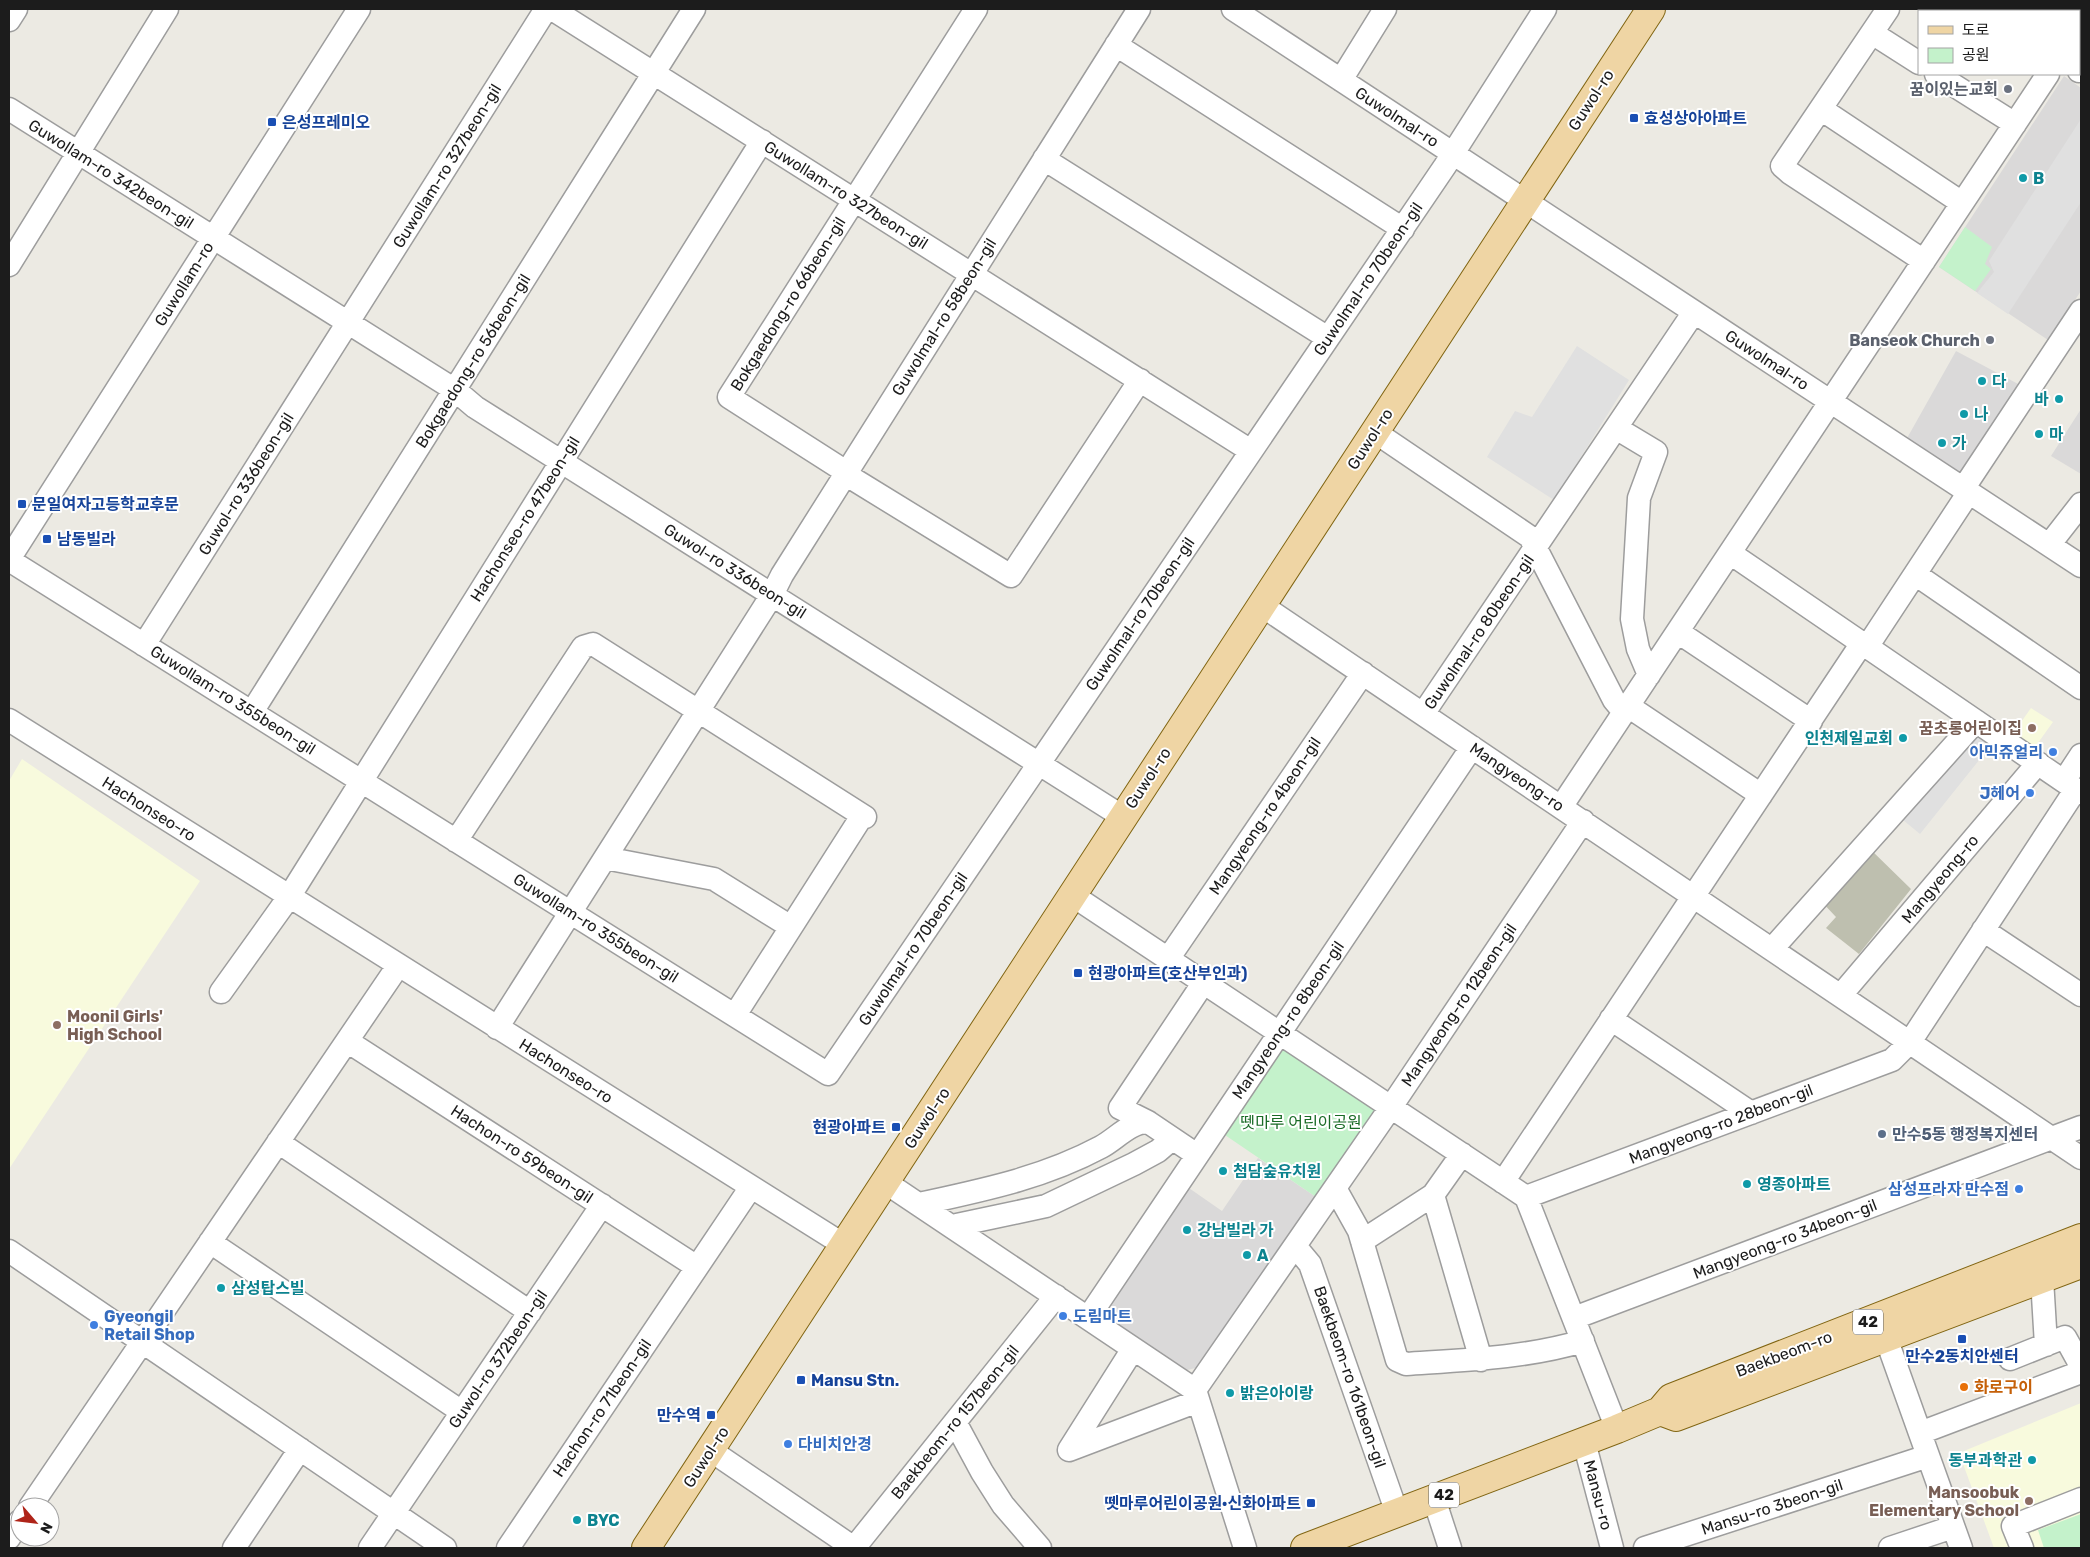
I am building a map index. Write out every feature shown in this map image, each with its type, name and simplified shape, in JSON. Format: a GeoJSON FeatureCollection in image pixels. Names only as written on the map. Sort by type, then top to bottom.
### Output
{"type":"FeatureCollection","features":[{"type":"Feature","properties":{"kind":"main road","name":"Guwol-ro"},"geometry":{"type":"LineString","coordinates":[[646,1548],[1651,9]]}},
{"type":"Feature","properties":{"kind":"main road","name":"Baekbeom-ro"},"geometry":{"type":"LineString","coordinates":[[1305,1548],[1617,1429],[1660,1411],[1671,1398],[2081,1238]]}},
{"type":"Feature","properties":{"kind":"main road","name":"Baekbeom-ro"},"geometry":{"type":"LineString","coordinates":[[1660,1411],[1676,1417],[2081,1264]]}},
{"type":"Feature","properties":{"kind":"street"},"geometry":{"type":"LineString","coordinates":[[9,20],[16,9]]}},
{"type":"Feature","properties":{"kind":"street"},"geometry":{"type":"LineString","coordinates":[[9,265],[167,9]]}},
{"type":"Feature","properties":{"kind":"street","name":"Guwollam-ro"},"geometry":{"type":"LineString","coordinates":[[12,548],[213,238],[358,9]]}},
{"type":"Feature","properties":{"kind":"street","name":"Guwollam-ro 327beon-gil"},"geometry":{"type":"LineString","coordinates":[[348,323],[546,9]]}},
{"type":"Feature","properties":{"kind":"street","name":"Guwollam-ro 327beon-gil"},"geometry":{"type":"LineString","coordinates":[[552,9],[1252,451]]}},
{"type":"Feature","properties":{"kind":"street","name":"Bokgaedong-ro 56beon-gil"},"geometry":{"type":"LineString","coordinates":[[252,712],[694,9]]}},
{"type":"Feature","properties":{"kind":"street","name":"Bokgaedong-ro 66beon-gil"},"geometry":{"type":"LineString","coordinates":[[845,474],[840,468],[729,397],[976,9]]}},
{"type":"Feature","properties":{"kind":"street","name":"Guwolmal-ro 58beon-gil"},"geometry":{"type":"LineString","coordinates":[[497,1028],[772,595],[845,474],[1139,9]]}},
{"type":"Feature","properties":{"kind":"street","name":"Guwolmal-ro"},"geometry":{"type":"LineString","coordinates":[[1233,9],[2081,566]]}},
{"type":"Feature","properties":{"kind":"street","name":"Guwolmal-ro"},"geometry":{"type":"LineString","coordinates":[[1340,80],[1385,9]]}},
{"type":"Feature","properties":{"kind":"street","name":"Guwolmal-ro"},"geometry":{"type":"LineString","coordinates":[[1453,154],[1545,9]]}},
{"type":"Feature","properties":{"kind":"street"},"geometry":{"type":"LineString","coordinates":[[1888,9],[1782,166],[1924,261]]}},
{"type":"Feature","properties":{"kind":"street"},"geometry":{"type":"LineString","coordinates":[[1872,33],[1918,62]]}},
{"type":"Feature","properties":{"kind":"street"},"geometry":{"type":"LineString","coordinates":[[1116,45],[1403,229]]}},
{"type":"Feature","properties":{"kind":"street"},"geometry":{"type":"LineString","coordinates":[[2080,72],[2081,67]]}},
{"type":"Feature","properties":{"kind":"street"},"geometry":{"type":"LineString","coordinates":[[1938,75],[2015,124]]}},
{"type":"Feature","properties":{"kind":"street"},"geometry":{"type":"LineString","coordinates":[[1561,807],[2047,75]]}},
{"type":"Feature","properties":{"kind":"street","name":"Guwollam-ro 342beon-gil"},"geometry":{"type":"LineString","coordinates":[[9,109],[213,238]]}},
{"type":"Feature","properties":{"kind":"street"},"geometry":{"type":"LineString","coordinates":[[1821,109],[1962,203]]}},
{"type":"Feature","properties":{"kind":"street","name":"Hachonseo-ro 47beon-gil"},"geometry":{"type":"LineString","coordinates":[[288,897],[762,141]]}},
{"type":"Feature","properties":{"kind":"street","name":"Guwolmal-ro 70beon-gil"},"geometry":{"type":"LineString","coordinates":[[828,1074],[1453,154]]}},
{"type":"Feature","properties":{"kind":"street"},"geometry":{"type":"LineString","coordinates":[[1044,159],[1328,338]]}},
{"type":"Feature","properties":{"kind":"street","name":"Guwol-ro 336beon-gil"},"geometry":{"type":"LineString","coordinates":[[213,238],[455,390],[475,407],[1123,817]]}},
{"type":"Feature","properties":{"kind":"street"},"geometry":{"type":"LineString","coordinates":[[1504,1182],[1811,721],[1915,574],[2081,311]]}},
{"type":"Feature","properties":{"kind":"street","name":"Guwolmal-ro 80beon-gil"},"geometry":{"type":"LineString","coordinates":[[1423,714],[1694,312]]}},
{"type":"Feature","properties":{"kind":"street","name":"Guwol-ro 336beon-gil"},"geometry":{"type":"LineString","coordinates":[[144,645],[348,323]]}},
{"type":"Feature","properties":{"kind":"street"},"geometry":{"type":"LineString","coordinates":[[845,474],[1010,576],[1140,380]]}},
{"type":"Feature","properties":{"kind":"street"},"geometry":{"type":"LineString","coordinates":[[1616,428],[1656,452],[1639,498],[1632,619],[1638,649],[1648,676]]}},
{"type":"Feature","properties":{"kind":"street"},"geometry":{"type":"LineString","coordinates":[[1374,432],[1530,537],[1534,549]]}},
{"type":"Feature","properties":{"kind":"street"},"geometry":{"type":"LineString","coordinates":[[2049,545],[2081,504]]}},
{"type":"Feature","properties":{"kind":"street","name":"Guwollam-ro 355beon-gil"},"geometry":{"type":"LineString","coordinates":[[12,548],[144,645],[828,1074]]}},
{"type":"Feature","properties":{"kind":"street","name":"Guwolmal-ro 80beon-gil"},"geometry":{"type":"LineString","coordinates":[[1534,549],[1614,700],[1626,709]]}},
{"type":"Feature","properties":{"kind":"street"},"geometry":{"type":"LineString","coordinates":[[1730,553],[2074,788]]}},
{"type":"Feature","properties":{"kind":"street"},"geometry":{"type":"LineString","coordinates":[[1915,574],[2081,688]]}},
{"type":"Feature","properties":{"kind":"street","name":"Mangyeong-ro"},"geometry":{"type":"LineString","coordinates":[[1261,605],[2081,1158]]}},
{"type":"Feature","properties":{"kind":"street"},"geometry":{"type":"LineString","coordinates":[[1678,632],[1811,721]]}},
{"type":"Feature","properties":{"kind":"street"},"geometry":{"type":"LineString","coordinates":[[456,841],[583,647],[593,644],[864,817],[735,1015]]}},
{"type":"Feature","properties":{"kind":"street","name":"Mangyeong-ro 4beon-gil"},"geometry":{"type":"LineString","coordinates":[[1168,959],[1362,673]]}},
{"type":"Feature","properties":{"kind":"street"},"geometry":{"type":"LineString","coordinates":[[1626,709],[1761,795]]}},
{"type":"Feature","properties":{"kind":"street","name":"Hachonseo-ro"},"geometry":{"type":"LineString","coordinates":[[9,720],[844,1246]]}},
{"type":"Feature","properties":{"kind":"street"},"geometry":{"type":"LineString","coordinates":[[1772,949],[1976,721]]}},
{"type":"Feature","properties":{"kind":"street","name":"Mangyeong-ro 8beon-gil"},"geometry":{"type":"LineString","coordinates":[[1088,1318],[1472,747]]}},
{"type":"Feature","properties":{"kind":"street","name":"Mangyeong-ro 28beon-gil"},"geometry":{"type":"LineString","coordinates":[[1526,1197],[1892,1060],[1910,1042],[2074,788],[2081,755]]}},
{"type":"Feature","properties":{"kind":"street","name":"Mangyeong-ro"},"geometry":{"type":"LineString","coordinates":[[1841,995],[2038,764]]}},
{"type":"Feature","properties":{"kind":"street","name":"Mangyeong-ro 12beon-gil"},"geometry":{"type":"LineString","coordinates":[[1197,1396],[1295,1246],[1583,821]]}},
{"type":"Feature","properties":{"kind":"street"},"geometry":{"type":"LineString","coordinates":[[605,858],[714,879],[791,928]]}},
{"type":"Feature","properties":{"kind":"street"},"geometry":{"type":"LineString","coordinates":[[1072,895],[1526,1197],[1617,1429]]}},
{"type":"Feature","properties":{"kind":"street"},"geometry":{"type":"LineString","coordinates":[[221,992],[288,897]]}},
{"type":"Feature","properties":{"kind":"street"},"geometry":{"type":"LineString","coordinates":[[1983,930],[2081,995]]}},
{"type":"Feature","properties":{"kind":"street"},"geometry":{"type":"LineString","coordinates":[[37,1497],[398,966]]}},
{"type":"Feature","properties":{"kind":"street"},"geometry":{"type":"LineString","coordinates":[[1198,1155],[1148,1122],[1120,1108],[1204,982]]}},
{"type":"Feature","properties":{"kind":"street"},"geometry":{"type":"LineString","coordinates":[[1611,1020],[1751,1113]]}},
{"type":"Feature","properties":{"kind":"street","name":"Hachon-ro 59beon-gil"},"geometry":{"type":"LineString","coordinates":[[347,1041],[697,1267]]}},
{"type":"Feature","properties":{"kind":"street"},"geometry":{"type":"LineString","coordinates":[[919,1204],[1014,1183],[1060,1166],[1102,1146],[1139,1122],[1148,1122]]}},
{"type":"Feature","properties":{"kind":"street","name":"Mangyeong-ro 34beon-gil"},"geometry":{"type":"LineString","coordinates":[[1574,1318],[2081,1127]]}},
{"type":"Feature","properties":{"kind":"street"},"geometry":{"type":"LineString","coordinates":[[952,1226],[1046,1206],[1134,1164],[1158,1151],[1172,1139]]}},
{"type":"Feature","properties":{"kind":"street"},"geometry":{"type":"LineString","coordinates":[[278,1142],[530,1312]]}},
{"type":"Feature","properties":{"kind":"street"},"geometry":{"type":"LineString","coordinates":[[1362,1241],[1433,1195],[1462,1154]]}},
{"type":"Feature","properties":{"kind":"street"},"geometry":{"type":"LineString","coordinates":[[885,1182],[1129,1346],[1197,1396],[1245,1548]]}},
{"type":"Feature","properties":{"kind":"street","name":"Hachon-ro 71beon-gil"},"geometry":{"type":"LineString","coordinates":[[508,1548],[751,1187]]}},
{"type":"Feature","properties":{"kind":"street"},"geometry":{"type":"LineString","coordinates":[[1335,1188],[1359,1231],[1397,1360],[1406,1364],[1481,1360],[1567,1346],[1583,1341]]}},
{"type":"Feature","properties":{"kind":"street"},"geometry":{"type":"LineString","coordinates":[[1433,1195],[1481,1360]]}},
{"type":"Feature","properties":{"kind":"street","name":"Guwol-ro 372beon-gil"},"geometry":{"type":"LineString","coordinates":[[370,1548],[602,1205]]}},
{"type":"Feature","properties":{"kind":"street"},"geometry":{"type":"LineString","coordinates":[[210,1242],[462,1412]]}},
{"type":"Feature","properties":{"kind":"street","name":"Baekbeom-ro 161beon-gil"},"geometry":{"type":"LineString","coordinates":[[1295,1246],[1310,1264],[1396,1513]]}},
{"type":"Feature","properties":{"kind":"street"},"geometry":{"type":"LineString","coordinates":[[9,1251],[445,1548]]}},
{"type":"Feature","properties":{"kind":"street"},"geometry":{"type":"LineString","coordinates":[[2042,1279],[2046,1345]]}},
{"type":"Feature","properties":{"kind":"street","name":"Baekbeom-ro 157beon-gil"},"geometry":{"type":"LineString","coordinates":[[854,1548],[1056,1296]]}},
{"type":"Feature","properties":{"kind":"street"},"geometry":{"type":"LineString","coordinates":[[2010,1358],[2065,1337],[2081,1366]]}},
{"type":"Feature","properties":{"kind":"street"},"geometry":{"type":"LineString","coordinates":[[1886,1338],[1961,1548]]}},
{"type":"Feature","properties":{"kind":"street"},"geometry":{"type":"LineString","coordinates":[[1129,1346],[1131,1352],[1069,1450],[1197,1396]]}},
{"type":"Feature","properties":{"kind":"street"},"geometry":{"type":"LineString","coordinates":[[1920,1433],[2081,1372]]}},
{"type":"Feature","properties":{"kind":"street"},"geometry":{"type":"LineString","coordinates":[[955,1422],[982,1472],[1003,1505],[1040,1548]]}},
{"type":"Feature","properties":{"kind":"street","name":"Mansu-ro"},"geometry":{"type":"LineString","coordinates":[[1584,1442],[1612,1548]]}},
{"type":"Feature","properties":{"kind":"street"},"geometry":{"type":"LineString","coordinates":[[234,1548],[300,1450]]}},
{"type":"Feature","properties":{"kind":"street"},"geometry":{"type":"LineString","coordinates":[[710,1450],[854,1548]]}},
{"type":"Feature","properties":{"kind":"street","name":"Mansu-ro 3beon-gil"},"geometry":{"type":"LineString","coordinates":[[1645,1548],[1928,1456]]}},
{"type":"Feature","properties":{"kind":"street"},"geometry":{"type":"LineString","coordinates":[[1434,1499],[1450,1548]]}},
{"type":"Feature","properties":{"kind":"street"},"geometry":{"type":"LineString","coordinates":[[2022,1548],[2014,1526],[2081,1499]]}},
{"type":"Feature","properties":{"kind":"street"},"geometry":{"type":"LineString","coordinates":[[1890,1548],[1953,1527]]}},
{"type":"Feature","properties":{"kind":"shaded area"},"geometry":{"type":"Polygon","coordinates":[[[2064,76],[2081,88],[2081,291],[2048,340],[1939,267],[2064,76]]]}},
{"type":"Feature","properties":{"kind":"shaded area"},"geometry":{"type":"Polygon","coordinates":[[[2081,119],[2081,202],[2008,314],[1977,293],[1994,272],[1989,261],[2081,119]]]}},
{"type":"Feature","properties":{"kind":"shaded area"},"geometry":{"type":"Polygon","coordinates":[[[1577,346],[1629,380],[1554,500],[1487,457],[1515,411],[1532,417],[1577,346]]]}},
{"type":"Feature","properties":{"kind":"shaded area"},"geometry":{"type":"Polygon","coordinates":[[[1956,351],[2020,385],[1962,475],[1906,440],[1956,351]]]}},
{"type":"Feature","properties":{"kind":"shaded area"},"geometry":{"type":"Polygon","coordinates":[[[2081,409],[2081,474],[2051,456],[2081,409]]]}},
{"type":"Feature","properties":{"kind":"shaded area","name":"꿈초롱어린이집"},"geometry":{"type":"Polygon","coordinates":[[[2031,708],[2053,722],[2035,747],[2012,735],[2031,708]]]}},
{"type":"Feature","properties":{"kind":"shaded area"},"geometry":{"type":"Polygon","coordinates":[[[1973,729],[1992,744],[1920,834],[1897,815],[1973,729]]]}},
{"type":"Feature","properties":{"kind":"shaded area","name":"Moonil Girls' High School"},"geometry":{"type":"Polygon","coordinates":[[[22,759],[200,881],[9,1169],[9,781],[22,759]]]}},
{"type":"Feature","properties":{"kind":"shaded area"},"geometry":{"type":"Polygon","coordinates":[[[1869,848],[1911,889],[1859,954],[1826,928],[1836,917],[1821,901],[1869,848]]]}},
{"type":"Feature","properties":{"kind":"shaded area"},"geometry":{"type":"Polygon","coordinates":[[[1258,1158],[1319,1199],[1204,1366],[1183,1371],[1110,1326],[1106,1311],[1186,1186],[1222,1211],[1258,1158]]]}},
{"type":"Feature","properties":{"kind":"shaded area","name":"Mansoobuk Elementary School"},"geometry":{"type":"Polygon","coordinates":[[[2081,1403],[2081,1548],[1994,1548],[1959,1453],[2081,1403]]]}},
{"type":"Feature","properties":{"kind":"green space"},"geometry":{"type":"Polygon","coordinates":[[[1965,227],[1992,247],[1985,264],[1991,269],[1975,291],[1939,267],[1965,227]]]}},
{"type":"Feature","properties":{"kind":"green space","name":"뗏마루 어린이공원"},"geometry":{"type":"Polygon","coordinates":[[[1285,1044],[1380,1112],[1319,1199],[1222,1133],[1285,1044]]]}},
{"type":"Feature","properties":{"kind":"green space"},"geometry":{"type":"Polygon","coordinates":[[[2081,1514],[2081,1548],[2044,1548],[2038,1530],[2081,1514]]]}},
{"type":"Feature","properties":{"kind":"place","name":"꿈이있는교회"},"geometry":{"type":"Point","coordinates":[2008,89]}},
{"type":"Feature","properties":{"kind":"place","name":"효성상아아파트"},"geometry":{"type":"Point","coordinates":[1634,118]}},
{"type":"Feature","properties":{"kind":"place","name":"은성프레미오"},"geometry":{"type":"Point","coordinates":[272,122]}},
{"type":"Feature","properties":{"kind":"place","name":"B"},"geometry":{"type":"Point","coordinates":[2023,178]}},
{"type":"Feature","properties":{"kind":"place","name":"Banseok Church"},"geometry":{"type":"Point","coordinates":[1990,340]}},
{"type":"Feature","properties":{"kind":"place","name":"다"},"geometry":{"type":"Point","coordinates":[1982,381]}},
{"type":"Feature","properties":{"kind":"place","name":"바"},"geometry":{"type":"Point","coordinates":[2059,399]}},
{"type":"Feature","properties":{"kind":"place","name":"나"},"geometry":{"type":"Point","coordinates":[1964,414]}},
{"type":"Feature","properties":{"kind":"place","name":"마"},"geometry":{"type":"Point","coordinates":[2039,434]}},
{"type":"Feature","properties":{"kind":"place","name":"가"},"geometry":{"type":"Point","coordinates":[1942,443]}},
{"type":"Feature","properties":{"kind":"place","name":"문일여자고등학교후문"},"geometry":{"type":"Point","coordinates":[22,504]}},
{"type":"Feature","properties":{"kind":"place","name":"남동빌라"},"geometry":{"type":"Point","coordinates":[47,539]}},
{"type":"Feature","properties":{"kind":"place","name":"꿈초롱어린이집"},"geometry":{"type":"Point","coordinates":[2032,728]}},
{"type":"Feature","properties":{"kind":"place","name":"인천제일교회"},"geometry":{"type":"Point","coordinates":[1903,738]}},
{"type":"Feature","properties":{"kind":"place","name":"아믹쥬얼리"},"geometry":{"type":"Point","coordinates":[2053,752]}},
{"type":"Feature","properties":{"kind":"place","name":"J헤어"},"geometry":{"type":"Point","coordinates":[2030,793]}},
{"type":"Feature","properties":{"kind":"place","name":"현광아파트(호산부인과)"},"geometry":{"type":"Point","coordinates":[1078,973]}},
{"type":"Feature","properties":{"kind":"place","name":"Moonil Girls' High School"},"geometry":{"type":"Point","coordinates":[57,1025]}},
{"type":"Feature","properties":{"kind":"place","name":"현광아파트"},"geometry":{"type":"Point","coordinates":[896,1127]}},
{"type":"Feature","properties":{"kind":"place","name":"만수5동 행정복지센터"},"geometry":{"type":"Point","coordinates":[1882,1134]}},
{"type":"Feature","properties":{"kind":"place","name":"첨담숲유치원"},"geometry":{"type":"Point","coordinates":[1223,1171]}},
{"type":"Feature","properties":{"kind":"place","name":"영종아파트"},"geometry":{"type":"Point","coordinates":[1747,1184]}},
{"type":"Feature","properties":{"kind":"place","name":"삼성프라자 만수점"},"geometry":{"type":"Point","coordinates":[2019,1189]}},
{"type":"Feature","properties":{"kind":"place","name":"강남빌라 가"},"geometry":{"type":"Point","coordinates":[1187,1230]}},
{"type":"Feature","properties":{"kind":"place","name":"A"},"geometry":{"type":"Point","coordinates":[1247,1255]}},
{"type":"Feature","properties":{"kind":"place","name":"삼성탑스빌"},"geometry":{"type":"Point","coordinates":[221,1288]}},
{"type":"Feature","properties":{"kind":"place","name":"도림마트"},"geometry":{"type":"Point","coordinates":[1063,1316]}},
{"type":"Feature","properties":{"kind":"place","name":"Gyeongil Retail Shop"},"geometry":{"type":"Point","coordinates":[94,1325]}},
{"type":"Feature","properties":{"kind":"place","name":"만수2동치안센터"},"geometry":{"type":"Point","coordinates":[1962,1339]}},
{"type":"Feature","properties":{"kind":"place","name":"Mansu Stn."},"geometry":{"type":"Point","coordinates":[801,1380]}},
{"type":"Feature","properties":{"kind":"place","name":"화로구이"},"geometry":{"type":"Point","coordinates":[1964,1387]}},
{"type":"Feature","properties":{"kind":"place","name":"밝은아이랑"},"geometry":{"type":"Point","coordinates":[1230,1393]}},
{"type":"Feature","properties":{"kind":"place","name":"만수역"},"geometry":{"type":"Point","coordinates":[711,1415]}},
{"type":"Feature","properties":{"kind":"place","name":"다비치안경"},"geometry":{"type":"Point","coordinates":[788,1444]}},
{"type":"Feature","properties":{"kind":"place","name":"동부과학관"},"geometry":{"type":"Point","coordinates":[2032,1460]}},
{"type":"Feature","properties":{"kind":"place","name":"Mansoobuk Elementary School"},"geometry":{"type":"Point","coordinates":[2029,1501]}},
{"type":"Feature","properties":{"kind":"place","name":"뗏마루어린이공원·신화아파트"},"geometry":{"type":"Point","coordinates":[1311,1503]}},
{"type":"Feature","properties":{"kind":"place","name":"BYC"},"geometry":{"type":"Point","coordinates":[577,1520]}}]}
